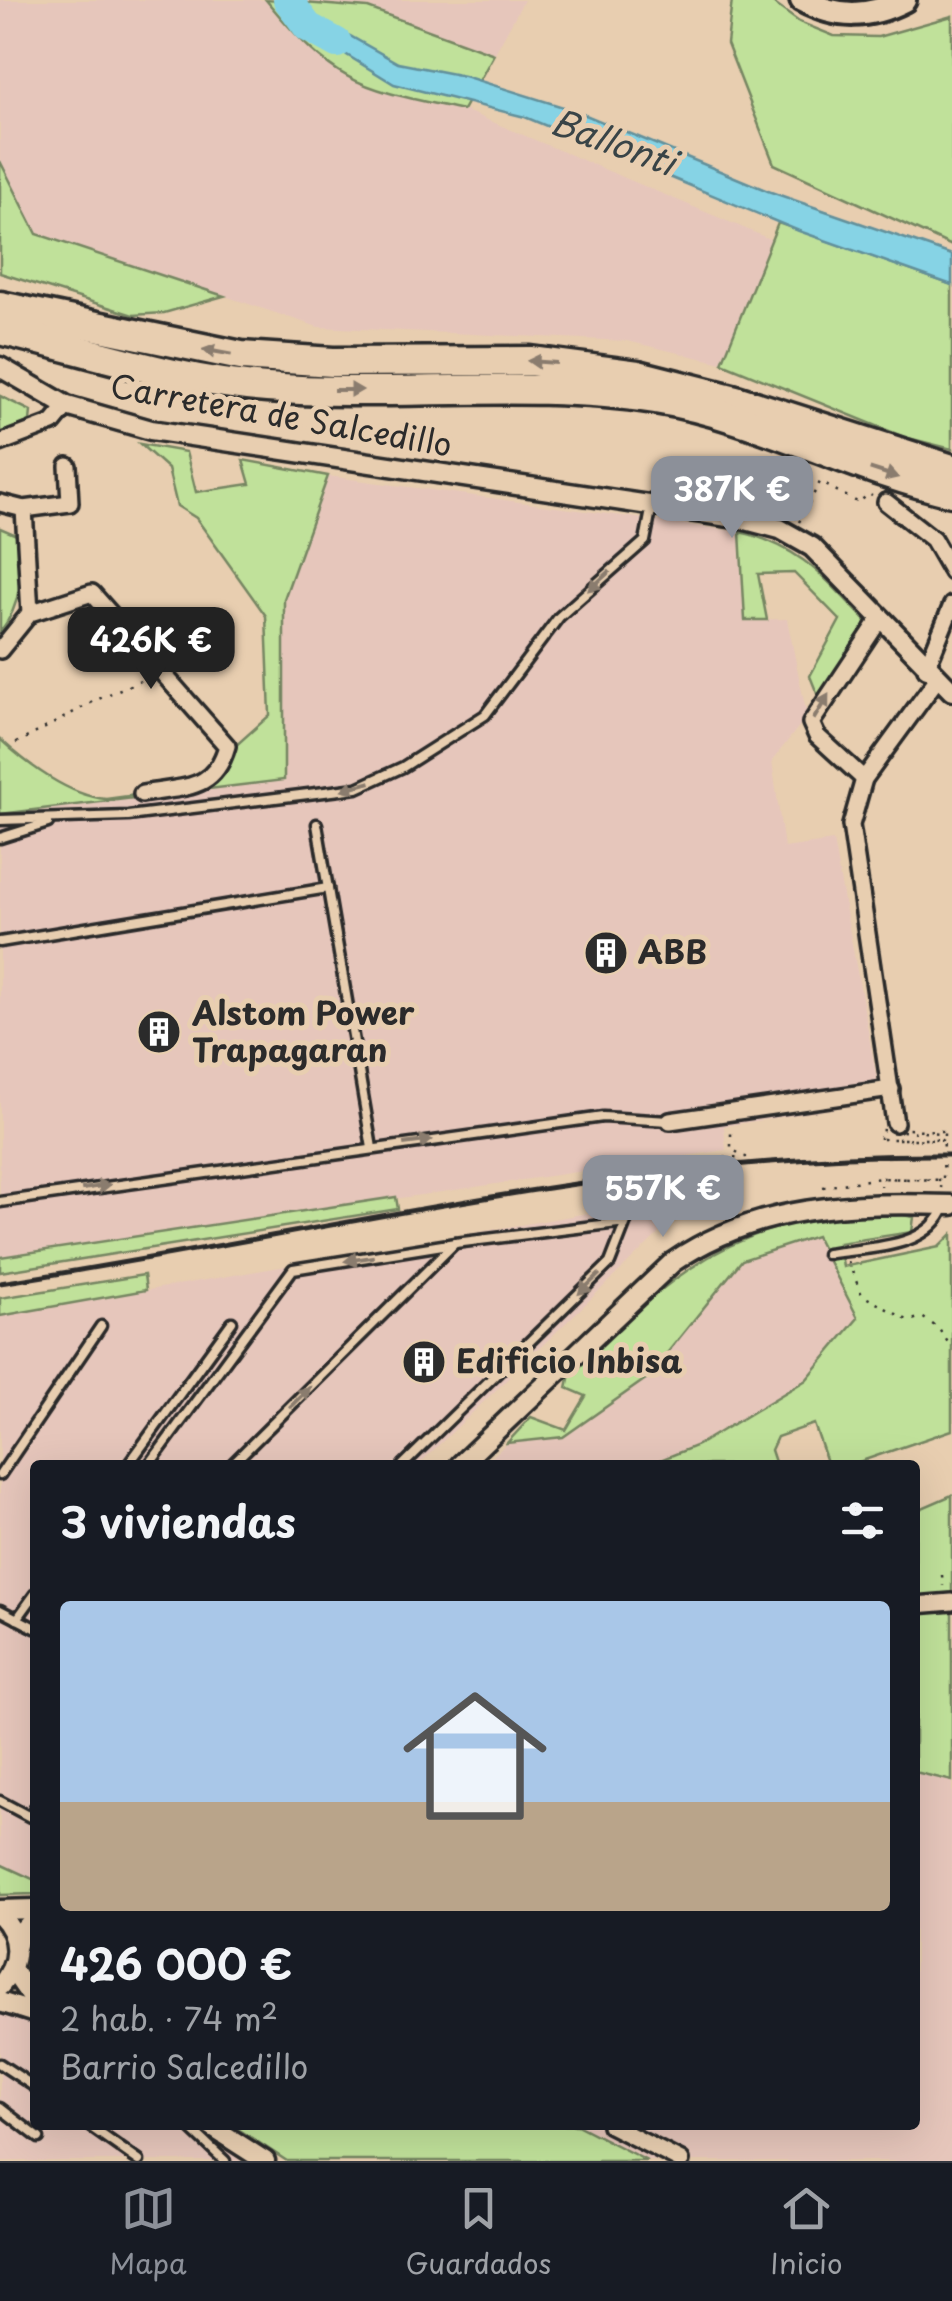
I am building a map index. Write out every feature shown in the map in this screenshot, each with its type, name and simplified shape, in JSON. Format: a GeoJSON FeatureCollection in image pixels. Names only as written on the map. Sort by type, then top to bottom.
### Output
{"type":"FeatureCollection","features":[{"type":"Feature","properties":{"kind":"highway"},"geometry":{"type":"LineString","coordinates":[[0,290],[144,338]]}},
{"type":"Feature","properties":{"kind":"highway"},"geometry":{"type":"LineString","coordinates":[[0,306],[241,356],[580,365],[683,385],[952,492]]}},
{"type":"Feature","properties":{"kind":"highway"},"geometry":{"type":"LineString","coordinates":[[0,330],[112,362]]}},
{"type":"Feature","properties":{"kind":"highway"},"geometry":{"type":"LineString","coordinates":[[0,344],[205,382],[270,388],[581,393],[655,399],[827,443],[952,468]]}},
{"type":"Feature","properties":{"kind":"main road"},"geometry":{"type":"LineString","coordinates":[[802,0],[829,12],[856,16],[883,11],[904,0]]}},
{"type":"Feature","properties":{"kind":"street","name":"Carretera de Salcedillo"},"geometry":{"type":"LineString","coordinates":[[0,366],[66,406],[151,430],[742,519],[799,538],[840,574],[938,680]]}},
{"type":"Feature","properties":{"kind":"street"},"geometry":{"type":"LineString","coordinates":[[0,444],[53,423],[66,406]]}},
{"type":"Feature","properties":{"kind":"street"},"geometry":{"type":"LineString","coordinates":[[0,503],[24,509],[70,503],[68,466]]}},
{"type":"Feature","properties":{"kind":"street"},"geometry":{"type":"LineString","coordinates":[[886,502],[933,539],[952,572]]}},
{"type":"Feature","properties":{"kind":"street"},"geometry":{"type":"LineString","coordinates":[[24,509],[30,613]]}},
{"type":"Feature","properties":{"kind":"street"},"geometry":{"type":"LineString","coordinates":[[0,650],[30,613],[92,593],[228,746],[221,766],[207,782],[142,794]]}},
{"type":"Feature","properties":{"kind":"street"},"geometry":{"type":"LineString","coordinates":[[894,1122],[852,842],[854,804],[864,779],[938,680],[952,606]]}},
{"type":"Feature","properties":{"kind":"street"},"geometry":{"type":"LineString","coordinates":[[864,779],[817,736],[811,723],[880,619]]}},
{"type":"Feature","properties":{"kind":"street"},"geometry":{"type":"LineString","coordinates":[[670,1121],[891,1089]]}},
{"type":"Feature","properties":{"kind":"street"},"geometry":{"type":"LineString","coordinates":[[465,1460],[673,1262],[707,1238],[743,1224],[814,1206],[947,1200]]}},
{"type":"Feature","properties":{"kind":"street"},"geometry":{"type":"LineString","coordinates":[[920,1605],[952,1602]]}},
{"type":"Feature","properties":{"kind":"street"},"geometry":{"type":"LineString","coordinates":[[16,1949],[10,1926],[0,1912],[30,1909]]}},
{"type":"Feature","properties":{"kind":"street"},"geometry":{"type":"LineString","coordinates":[[0,1986],[12,1969],[20,1934],[30,1923]]}},
{"type":"Feature","properties":{"kind":"street"},"geometry":{"type":"LineString","coordinates":[[12,1969],[30,1995]]}},
{"type":"Feature","properties":{"kind":"street"},"geometry":{"type":"LineString","coordinates":[[0,2002],[30,2011]]}},
{"type":"Feature","properties":{"kind":"street"},"geometry":{"type":"LineString","coordinates":[[217,2130],[266,2161]]}},
{"type":"Feature","properties":{"kind":"street"},"geometry":{"type":"LineString","coordinates":[[620,2130],[680,2161]]}},
{"type":"Feature","properties":{"kind":"lane"},"geometry":{"type":"LineString","coordinates":[[0,820],[53,822],[357,788],[403,767],[486,715],[559,617],[645,540],[652,505]]}},
{"type":"Feature","properties":{"kind":"lane"},"geometry":{"type":"LineString","coordinates":[[0,838],[53,822]]}},
{"type":"Feature","properties":{"kind":"lane"},"geometry":{"type":"LineString","coordinates":[[317,824],[372,1148]]}},
{"type":"Feature","properties":{"kind":"lane"},"geometry":{"type":"LineString","coordinates":[[0,942],[328,888]]}},
{"type":"Feature","properties":{"kind":"lane"},"geometry":{"type":"LineString","coordinates":[[0,1202],[604,1116],[670,1121]]}},
{"type":"Feature","properties":{"kind":"lane"},"geometry":{"type":"LineString","coordinates":[[827,1254],[918,1238],[932,1228],[947,1200]]}},
{"type":"Feature","properties":{"kind":"lane"},"geometry":{"type":"LineString","coordinates":[[154,1460],[293,1270],[626,1222],[610,1264],[408,1460]]}},
{"type":"Feature","properties":{"kind":"lane"},"geometry":{"type":"LineString","coordinates":[[236,1460],[455,1244]]}},
{"type":"Feature","properties":{"kind":"lane"},"geometry":{"type":"LineString","coordinates":[[132,1460],[232,1322]]}},
{"type":"Feature","properties":{"kind":"lane"},"geometry":{"type":"LineString","coordinates":[[0,1475],[102,1326]]}},
{"type":"Feature","properties":{"kind":"lane"},"geometry":{"type":"LineString","coordinates":[[17,1619],[30,1601]]}},
{"type":"Feature","properties":{"kind":"lane"},"geometry":{"type":"LineString","coordinates":[[0,1610],[30,1623]]}},
{"type":"Feature","properties":{"kind":"lane"},"geometry":{"type":"LineString","coordinates":[[0,1801],[30,1817]]}},
{"type":"Feature","properties":{"kind":"lane"},"geometry":{"type":"LineString","coordinates":[[0,2064],[30,2084]]}},
{"type":"Feature","properties":{"kind":"lane"},"geometry":{"type":"LineString","coordinates":[[0,2108],[40,2138]]}},
{"type":"Feature","properties":{"kind":"lane"},"geometry":{"type":"LineString","coordinates":[[95,2130],[139,2161]]}},
{"type":"Feature","properties":{"kind":"lane"},"geometry":{"type":"LineString","coordinates":[[193,2130],[225,2161]]}},
{"type":"Feature","properties":{"kind":"path"},"geometry":{"type":"LineString","coordinates":[[798,524],[820,482],[859,502],[868,494],[886,502]]}},
{"type":"Feature","properties":{"kind":"path"},"geometry":{"type":"LineString","coordinates":[[16,742],[70,717],[104,692],[147,678],[160,667]]}},
{"type":"Feature","properties":{"kind":"path"},"geometry":{"type":"LineString","coordinates":[[713,1158],[746,1156],[731,1149],[730,1112]]}},
{"type":"Feature","properties":{"kind":"path"},"geometry":{"type":"LineString","coordinates":[[912,1131],[942,1132],[942,1140],[880,1139],[880,1130],[912,1131],[944,1133],[943,1180],[947,1200]]}},
{"type":"Feature","properties":{"kind":"path"},"geometry":{"type":"LineString","coordinates":[[823,1187],[880,1178],[896,1179],[911,1179],[926,1180],[942,1180],[942,1188],[881,1186],[881,1178],[943,1180]]}},
{"type":"Feature","properties":{"kind":"path"},"geometry":{"type":"LineString","coordinates":[[844,1251],[862,1295],[909,1321],[922,1317],[938,1328],[952,1348]]}},
{"type":"Feature","properties":{"kind":"shaded area"},"geometry":{"type":"Polygon","coordinates":[[[0,0],[524,0],[464,110],[772,240],[722,363],[627,341],[318,327],[37,234],[0,161],[0,0]]]}},
{"type":"Feature","properties":{"kind":"shaded area"},"geometry":{"type":"Polygon","coordinates":[[[328,476],[740,532],[745,620],[787,619],[807,716],[772,761],[784,848],[833,841],[881,1101],[724,1126],[726,1150],[0,1257],[0,814],[284,780],[284,599],[328,476]]]}},
{"type":"Feature","properties":{"kind":"shaded area"},"geometry":{"type":"Polygon","coordinates":[[[679,1197],[677,1216],[423,1460],[30,1460],[30,1894],[0,1895],[0,1316],[679,1197]]]}},
{"type":"Feature","properties":{"kind":"shaded area"},"geometry":{"type":"Polygon","coordinates":[[[816,1236],[858,1318],[806,1380],[698,1445],[660,1460],[489,1460],[507,1443],[563,1437],[647,1378],[742,1260],[816,1236]]]}},
{"type":"Feature","properties":{"kind":"shaded area"},"geometry":{"type":"Polygon","coordinates":[[[920,1773],[952,1781],[952,2161],[647,2161],[587,2130],[920,2130],[920,1773]]]}},
{"type":"Feature","properties":{"kind":"shaded area"},"geometry":{"type":"Polygon","coordinates":[[[0,2013],[30,2022],[30,2130],[196,2130],[242,2161],[0,2161],[0,2013]]]}},
{"type":"Feature","properties":{"kind":"green space"},"geometry":{"type":"Polygon","coordinates":[[[266,0],[368,8],[494,54],[463,110],[397,95],[351,79],[332,67],[266,0]]]}},
{"type":"Feature","properties":{"kind":"green space"},"geometry":{"type":"Polygon","coordinates":[[[732,0],[769,0],[799,22],[834,36],[878,37],[952,16],[952,246],[774,164],[727,44],[732,0]]]}},
{"type":"Feature","properties":{"kind":"green space"},"geometry":{"type":"Polygon","coordinates":[[[0,161],[37,234],[224,296],[164,313],[133,315],[0,273],[0,161]]]}},
{"type":"Feature","properties":{"kind":"green space"},"geometry":{"type":"Polygon","coordinates":[[[778,223],[952,285],[952,449],[904,437],[722,363],[778,223]]]}},
{"type":"Feature","properties":{"kind":"green space"},"geometry":{"type":"Polygon","coordinates":[[[0,396],[31,411],[30,421],[0,435],[0,396]]]}},
{"type":"Feature","properties":{"kind":"green space"},"geometry":{"type":"Polygon","coordinates":[[[140,444],[186,452],[196,492],[250,484],[243,460],[328,476],[284,599],[284,780],[0,814],[0,739],[63,785],[106,799],[210,785],[226,769],[233,748],[270,715],[266,616],[196,518],[177,506],[168,469],[140,444]]]}},
{"type":"Feature","properties":{"kind":"green space"},"geometry":{"type":"Polygon","coordinates":[[[0,528],[19,536],[20,562],[17,598],[0,632],[0,528]]]}},
{"type":"Feature","properties":{"kind":"green space"},"geometry":{"type":"Polygon","coordinates":[[[740,532],[762,538],[797,556],[869,624],[818,696],[810,676],[840,620],[794,573],[758,574],[767,620],[745,620],[740,532]]]}},
{"type":"Feature","properties":{"kind":"green space"},"geometry":{"type":"Polygon","coordinates":[[[396,1197],[398,1209],[0,1272],[0,1257],[396,1197]]]}},
{"type":"Feature","properties":{"kind":"green space"},"geometry":{"type":"Polygon","coordinates":[[[849,1215],[914,1217],[912,1232],[839,1243],[843,1267],[939,1247],[952,1234],[952,1430],[865,1460],[826,1460],[814,1424],[777,1437],[771,1450],[774,1460],[660,1460],[698,1445],[806,1380],[858,1318],[816,1236],[742,1260],[647,1378],[563,1437],[507,1443],[531,1417],[566,1430],[586,1396],[567,1388],[570,1374],[626,1320],[681,1275],[742,1240],[778,1227],[849,1215]]]}},
{"type":"Feature","properties":{"kind":"green space"},"geometry":{"type":"Polygon","coordinates":[[[144,1275],[146,1290],[0,1316],[0,1298],[144,1275]]]}},
{"type":"Feature","properties":{"kind":"green space"},"geometry":{"type":"Polygon","coordinates":[[[952,1495],[952,1597],[920,1599],[920,1509],[952,1495]]]}},
{"type":"Feature","properties":{"kind":"green space"},"geometry":{"type":"Polygon","coordinates":[[[952,1611],[952,1781],[920,1773],[920,1613],[952,1611]]]}},
{"type":"Feature","properties":{"kind":"green space"},"geometry":{"type":"Polygon","coordinates":[[[0,1864],[30,1878],[30,1894],[0,1895],[0,1864]]]}},
{"type":"Feature","properties":{"kind":"green space"},"geometry":{"type":"Polygon","coordinates":[[[240,2130],[587,2130],[647,2161],[287,2161],[240,2130]]]}},
{"type":"Feature","properties":{"kind":"water"},"geometry":{"type":"Polygon","coordinates":[[[301,18],[350,36],[398,63],[464,76],[576,111],[768,191],[952,255],[952,285],[799,231],[525,117],[394,84],[329,44],[301,18]]]}},
{"type":"Feature","properties":{"kind":"waterway","name":"Ballonti"},"geometry":{"type":"LineString","coordinates":[[288,0],[308,27],[337,43]]}},
{"type":"Feature","properties":{"kind":"railway"},"geometry":{"type":"LineString","coordinates":[[0,1283],[593,1182],[712,1167],[952,1155]]}},
{"type":"Feature","properties":{"kind":"place","name":"ABB"},"geometry":{"type":"Point","coordinates":[606,953]}},
{"type":"Feature","properties":{"kind":"place","name":"Alstom Power Trapagaran"},"geometry":{"type":"Point","coordinates":[159,1032]}},
{"type":"Feature","properties":{"kind":"place","name":"Edificio Inbisa"},"geometry":{"type":"Point","coordinates":[424,1362]}}]}
